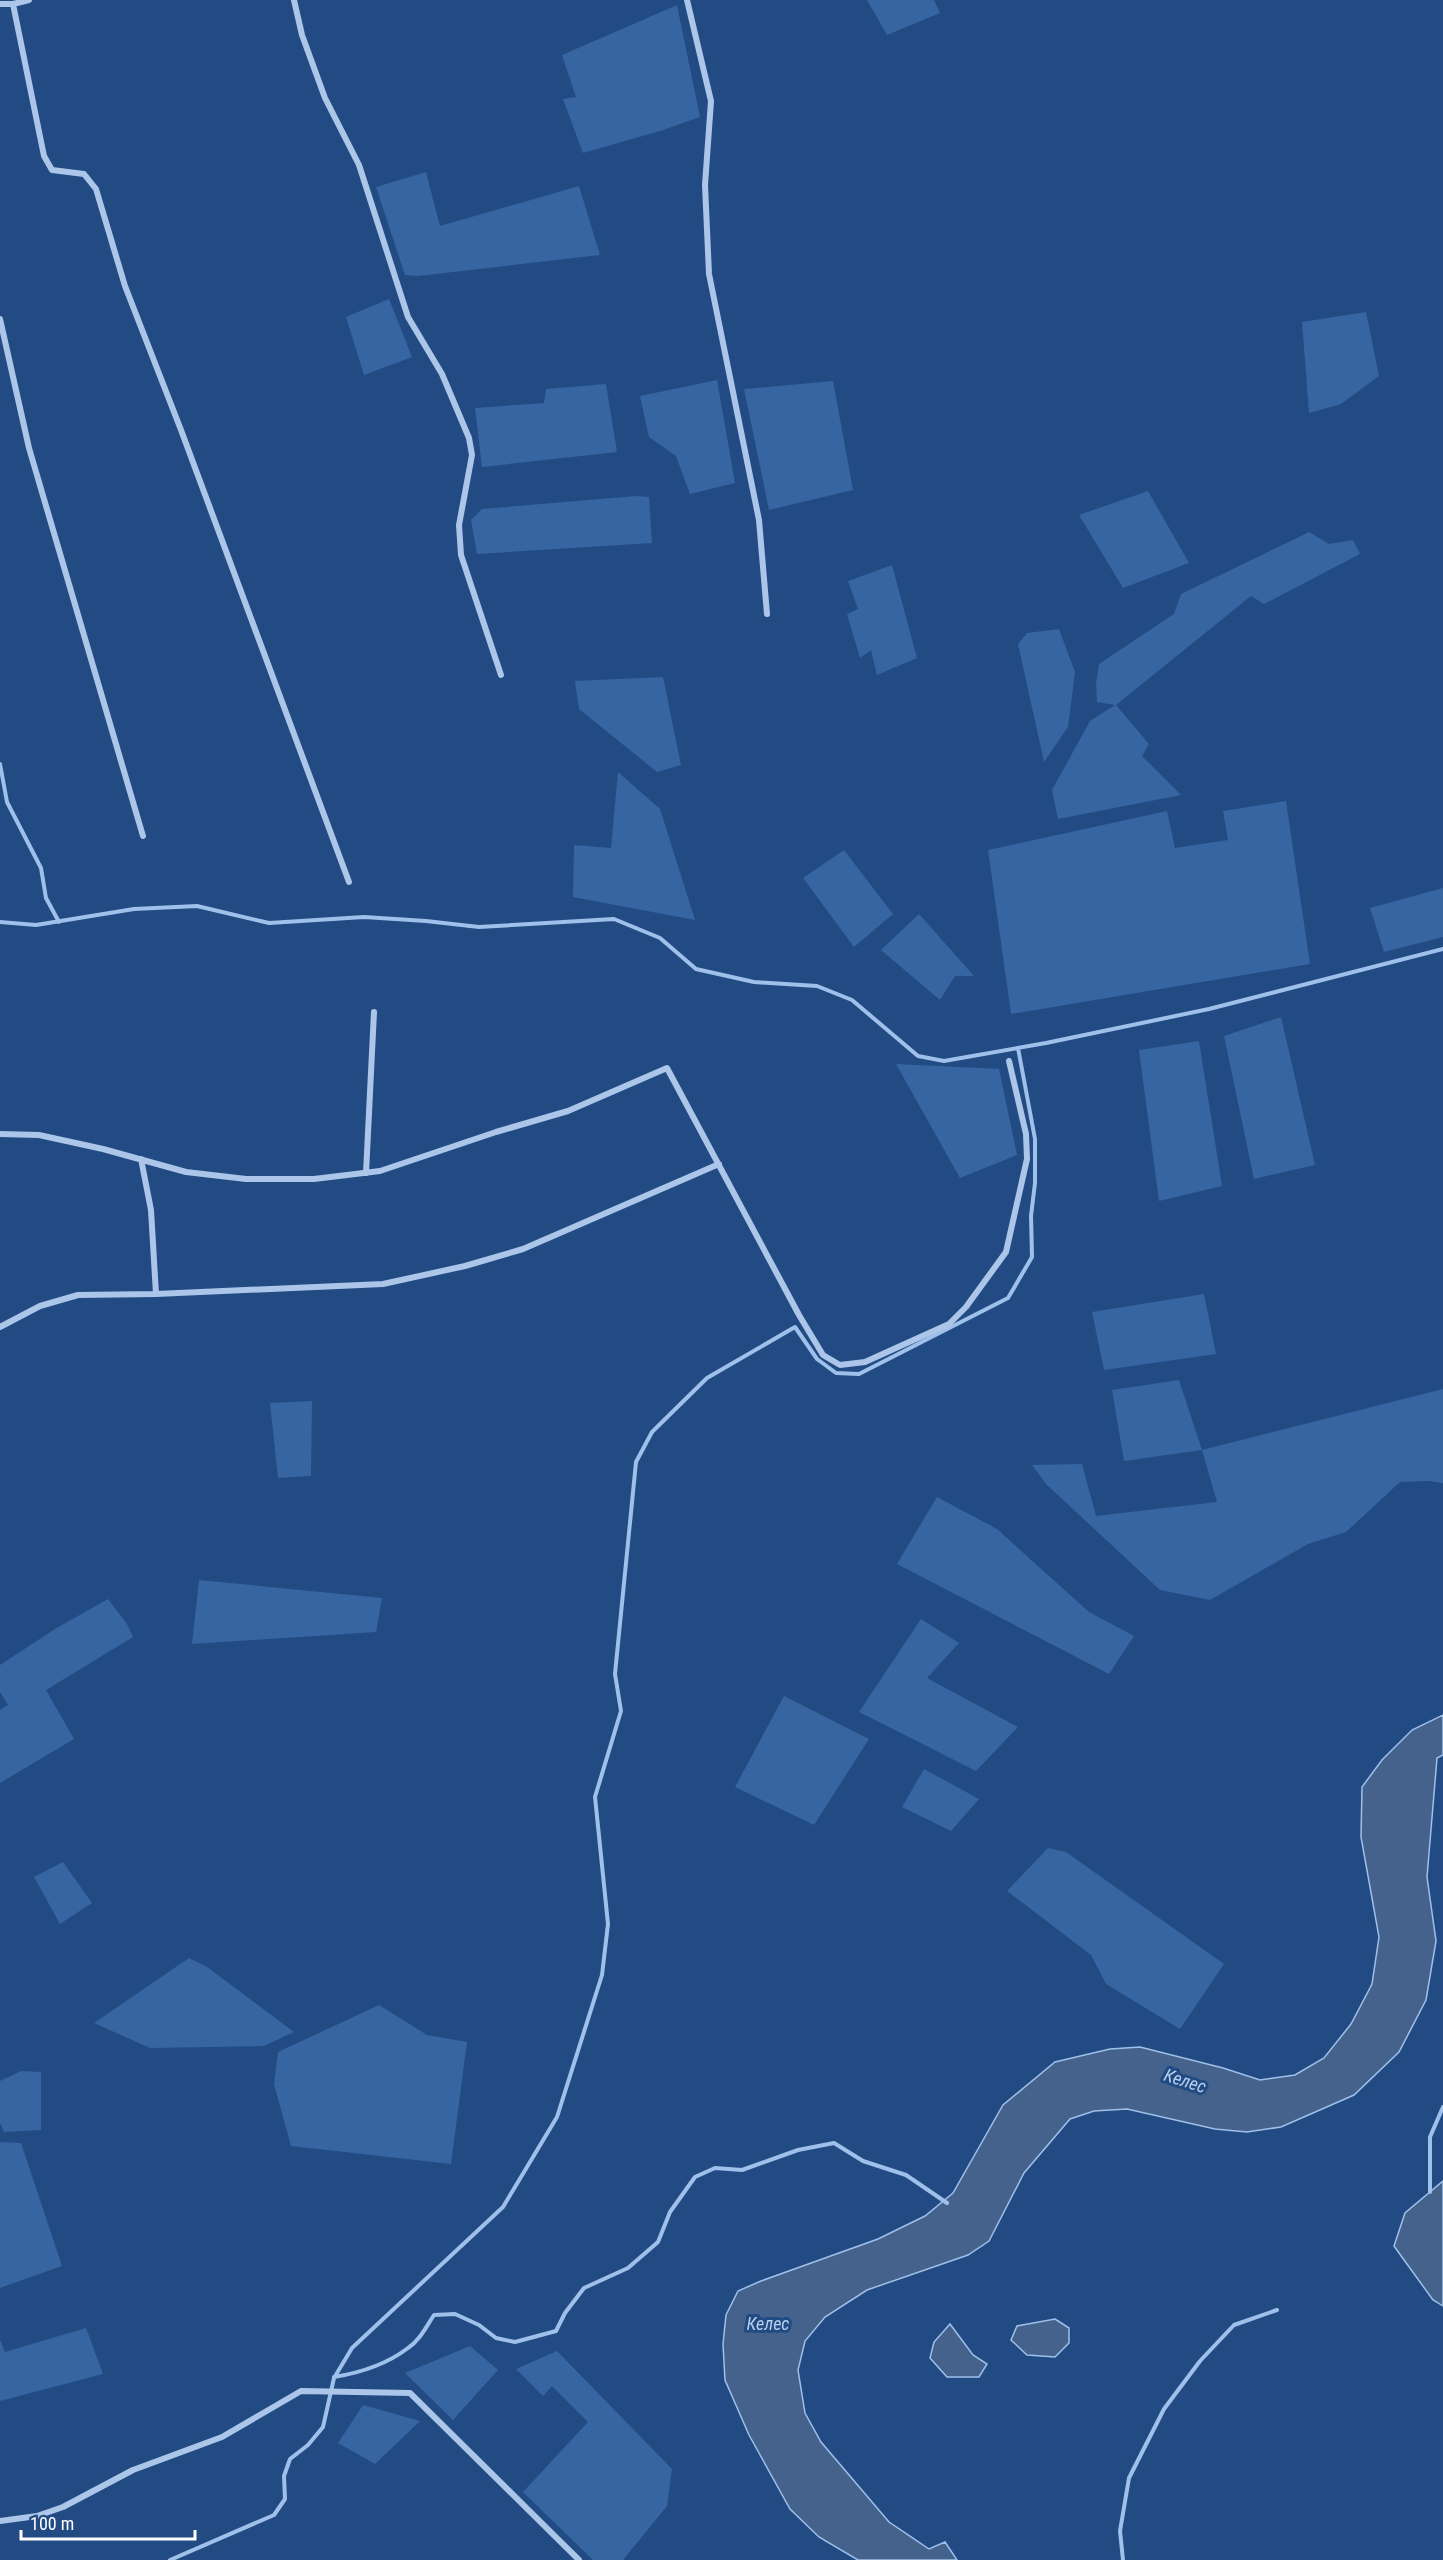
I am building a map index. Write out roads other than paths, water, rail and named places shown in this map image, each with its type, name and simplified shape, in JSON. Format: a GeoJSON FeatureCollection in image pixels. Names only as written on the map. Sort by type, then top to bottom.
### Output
{"type":"FeatureCollection","features":[{"type":"Feature","properties":{"kind":"street"},"geometry":{"type":"LineString","coordinates":[[0,4],[14,4],[29,0]]}},
{"type":"Feature","properties":{"kind":"street"},"geometry":{"type":"LineString","coordinates":[[294,0],[302,34],[325,98],[359,165],[408,317],[442,374],[469,438],[472,455],[459,525],[461,555],[501,675]]}},
{"type":"Feature","properties":{"kind":"street"},"geometry":{"type":"LineString","coordinates":[[687,0],[711,101],[705,185],[709,274],[759,520],[767,614]]}},
{"type":"Feature","properties":{"kind":"street"},"geometry":{"type":"LineString","coordinates":[[14,4],[44,156],[52,171],[84,174],[96,189],[125,286],[349,882]]}},
{"type":"Feature","properties":{"kind":"street"},"geometry":{"type":"LineString","coordinates":[[0,320],[29,448],[143,836]]}},
{"type":"Feature","properties":{"kind":"street"},"geometry":{"type":"LineString","coordinates":[[366,1173],[374,1012]]}},
{"type":"Feature","properties":{"kind":"street"},"geometry":{"type":"LineString","coordinates":[[0,1134],[39,1135],[186,1172],[246,1179],[314,1179],[380,1171],[496,1132],[568,1111],[667,1068],[823,1355],[840,1365],[865,1362],[949,1324],[966,1307],[1006,1252],[1027,1159],[1026,1134],[1010,1061]]}},
{"type":"Feature","properties":{"kind":"street"},"geometry":{"type":"LineString","coordinates":[[141,1159],[151,1210],[156,1294]]}},
{"type":"Feature","properties":{"kind":"street"},"geometry":{"type":"LineString","coordinates":[[0,1327],[40,1306],[78,1295],[156,1294],[383,1284],[465,1266],[523,1249],[719,1164]]}},
{"type":"Feature","properties":{"kind":"street"},"geometry":{"type":"LineString","coordinates":[[0,2521],[37,2516],[63,2507],[133,2470],[222,2437],[301,2391],[386,2391],[410,2393],[579,2560]]}},
{"type":"Feature","properties":{"kind":"water","name":"Келес"},"geometry":{"type":"Polygon","coordinates":[[[1443,1715],[1443,1755],[1437,1758],[1427,1877],[1436,1941],[1426,2000],[1399,2052],[1354,2095],[1281,2127],[1247,2132],[1215,2129],[1127,2109],[1094,2111],[1070,2119],[1024,2173],[989,2241],[968,2255],[867,2290],[825,2317],[805,2341],[798,2370],[805,2413],[821,2442],[889,2522],[929,2549],[945,2542],[957,2560],[858,2560],[819,2537],[790,2509],[749,2435],[725,2380],[723,2344],[726,2315],[738,2291],[878,2239],[925,2216],[953,2193],[1003,2105],[1055,2062],[1110,2049],[1140,2047],[1260,2080],[1295,2075],[1324,2058],[1351,2024],[1372,1984],[1379,1937],[1361,1837],[1362,1787],[1382,1760],[1412,1730],[1443,1715]]]}},
{"type":"Feature","properties":{"kind":"water"},"geometry":{"type":"Polygon","coordinates":[[[1443,2181],[1443,2306],[1433,2300],[1394,2246],[1405,2213],[1443,2181]]]}},
{"type":"Feature","properties":{"kind":"water"},"geometry":{"type":"Polygon","coordinates":[[[1055,2319],[1069,2328],[1069,2343],[1055,2357],[1027,2355],[1011,2340],[1017,2326],[1055,2319]]]}},
{"type":"Feature","properties":{"kind":"water"},"geometry":{"type":"Polygon","coordinates":[[[950,2324],[973,2355],[987,2364],[979,2377],[947,2377],[930,2358],[934,2342],[950,2324]]]}},
{"type":"Feature","properties":{"kind":"waterway"},"geometry":{"type":"LineString","coordinates":[[0,764],[7,802],[41,868],[46,898],[59,922]]}},
{"type":"Feature","properties":{"kind":"waterway"},"geometry":{"type":"LineString","coordinates":[[0,922],[36,925],[134,909],[197,906],[269,923],[364,917],[479,927],[614,919],[660,938],[696,969],[754,982],[817,986],[852,1000],[918,1056],[944,1061],[1046,1043],[1209,1009],[1443,949]]}},
{"type":"Feature","properties":{"kind":"waterway"},"geometry":{"type":"LineString","coordinates":[[170,2560],[274,2515],[285,2499],[284,2476],[290,2459],[308,2445],[323,2427],[334,2378],[352,2348],[503,2207],[557,2117],[602,1975],[608,1924],[595,1797],[621,1711],[615,1674],[636,1462],[652,1432],[707,1378],[795,1327],[817,1359],[836,1373],[859,1374],[1008,1298],[1032,1257],[1031,1216],[1035,1183],[1035,1139],[1018,1048]]}},
{"type":"Feature","properties":{"kind":"waterway"},"geometry":{"type":"LineString","coordinates":[[1430,2192],[1430,2137],[1443,2107]]}},
{"type":"Feature","properties":{"kind":"waterway"},"geometry":{"type":"LineString","coordinates":[[334,2377],[372,2367],[400,2354],[416,2341],[434,2315],[455,2314],[479,2325],[496,2338],[515,2342],[556,2331],[565,2313],[584,2288],[628,2268],[658,2242],[670,2212],[695,2177],[715,2168],[742,2170],[798,2150],[834,2143],[863,2161],[906,2175],[947,2203]]}},
{"type":"Feature","properties":{"kind":"waterway"},"geometry":{"type":"LineString","coordinates":[[1123,2560],[1120,2531],[1129,2478],[1164,2409],[1200,2361],[1234,2325],[1277,2310]]}}]}
